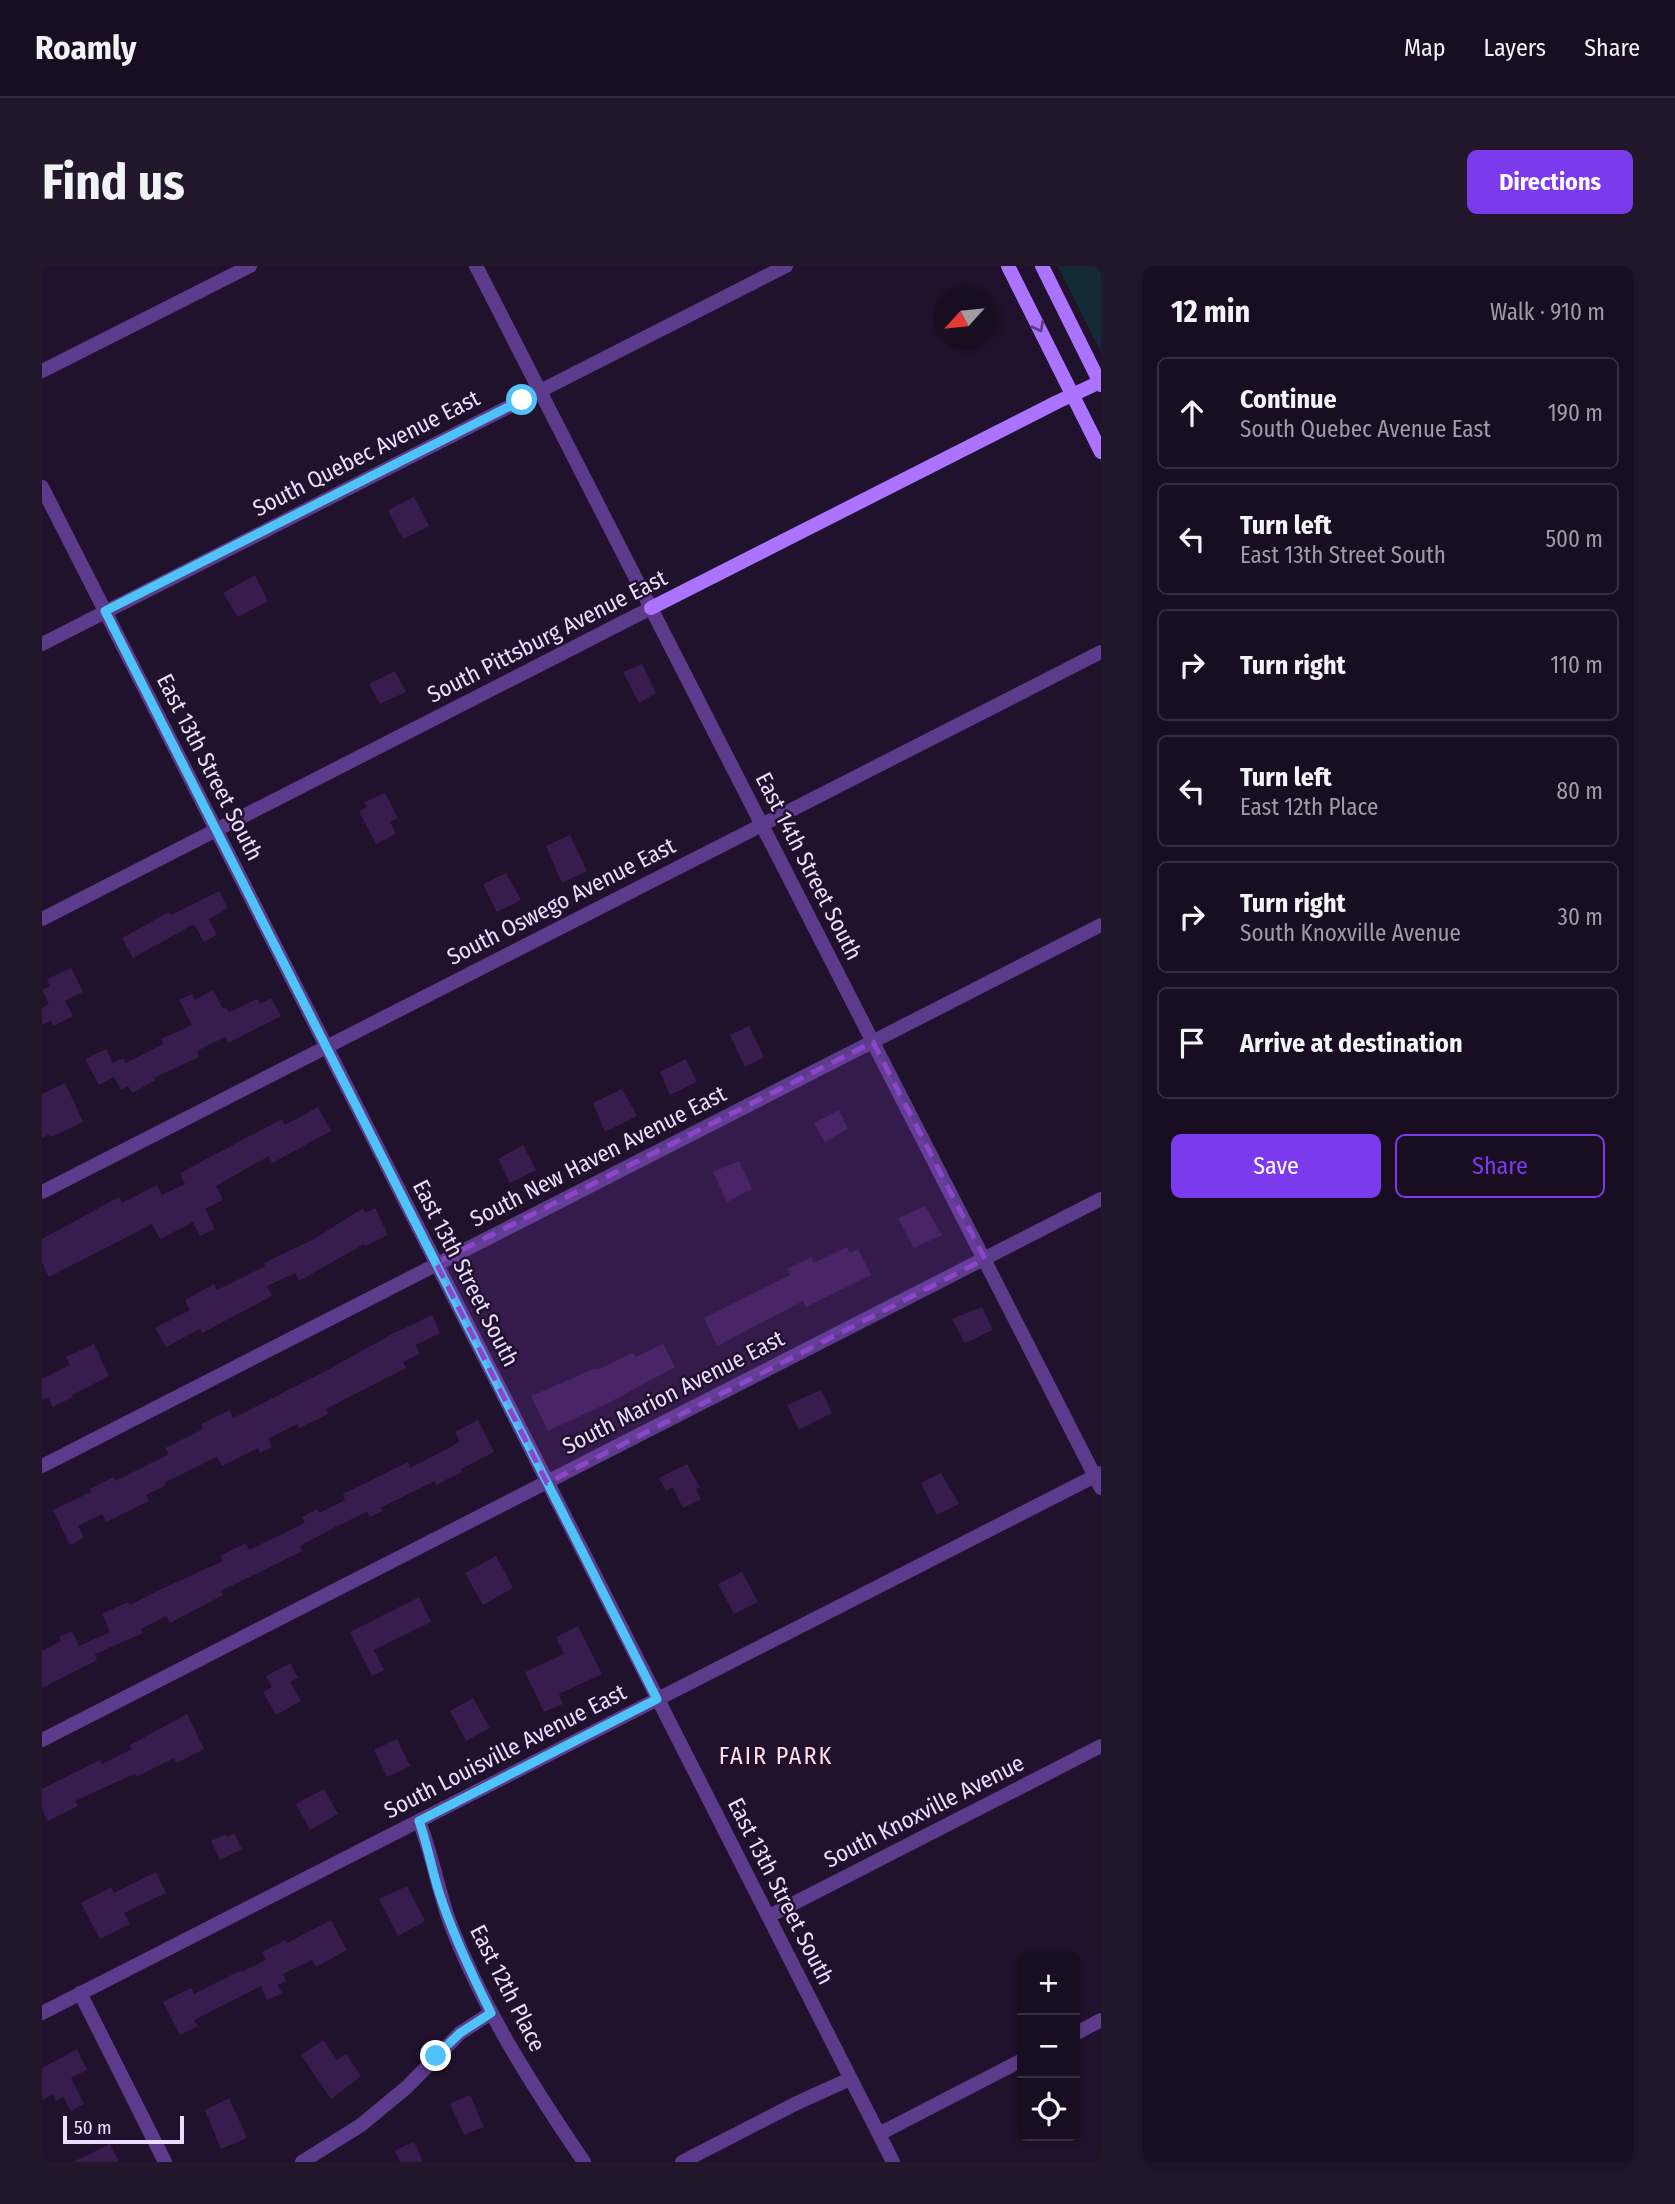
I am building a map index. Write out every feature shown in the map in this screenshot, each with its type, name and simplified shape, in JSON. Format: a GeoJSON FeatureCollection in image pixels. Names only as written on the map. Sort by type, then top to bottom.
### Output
{"type":"FeatureCollection","features":[{"type":"Feature","properties":{"kind":"street"},"geometry":{"type":"LineString","coordinates":[[42,371],[250,266]]}},
{"type":"Feature","properties":{"kind":"street","name":"East 14th Street South"},"geometry":{"type":"LineString","coordinates":[[476,266],[1099,1479]]}},
{"type":"Feature","properties":{"kind":"street","name":"South Quebec Avenue East"},"geometry":{"type":"LineString","coordinates":[[42,644],[786,266]]}},
{"type":"Feature","properties":{"kind":"street"},"geometry":{"type":"LineString","coordinates":[[1008,266],[1101,452]]}},
{"type":"Feature","properties":{"kind":"street"},"geometry":{"type":"LineString","coordinates":[[1042,266],[1100,384]]}},
{"type":"Feature","properties":{"kind":"street","name":"South Pittsburg Avenue East"},"geometry":{"type":"LineString","coordinates":[[42,919],[1074,394],[1100,384]]}},
{"type":"Feature","properties":{"kind":"street","name":"East 13th Street South"},"geometry":{"type":"LineString","coordinates":[[42,487],[893,2162]]}},
{"type":"Feature","properties":{"kind":"street","name":"South Oswego Avenue East"},"geometry":{"type":"LineString","coordinates":[[42,1192],[1101,652]]}},
{"type":"Feature","properties":{"kind":"street","name":"South New Haven Avenue East"},"geometry":{"type":"LineString","coordinates":[[42,1466],[1101,925]]}},
{"type":"Feature","properties":{"kind":"street","name":"South Marion Avenue East"},"geometry":{"type":"LineString","coordinates":[[42,1740],[1101,1199]]}},
{"type":"Feature","properties":{"kind":"street","name":"South Louisville Avenue East"},"geometry":{"type":"LineString","coordinates":[[42,2013],[657,1699],[1099,1479]]}},
{"type":"Feature","properties":{"kind":"street","name":"South Knoxville Avenue"},"geometry":{"type":"LineString","coordinates":[[769,1916],[1101,1746]]}},
{"type":"Feature","properties":{"kind":"street","name":"East 12th Place"},"geometry":{"type":"LineString","coordinates":[[419,1821],[451,1925],[491,2013],[526,2074],[584,2162]]}},
{"type":"Feature","properties":{"kind":"street"},"geometry":{"type":"LineString","coordinates":[[80,1993],[164,2162]]}},
{"type":"Feature","properties":{"kind":"street"},"geometry":{"type":"LineString","coordinates":[[302,2162],[361,2125],[407,2087],[460,2033],[491,2013]]}},
{"type":"Feature","properties":{"kind":"street"},"geometry":{"type":"LineString","coordinates":[[1080,2031],[1101,2020]]}},
{"type":"Feature","properties":{"kind":"street"},"geometry":{"type":"LineString","coordinates":[[878,2134],[1017,2063]]}},
{"type":"Feature","properties":{"kind":"street"},"geometry":{"type":"LineString","coordinates":[[682,2162],[850,2079]]}},
{"type":"Feature","properties":{"kind":"highlighted area"},"geometry":{"type":"Polygon","coordinates":[[[873,1042],[985,1259],[547,1483],[436,1263],[873,1042]]]}},
{"type":"Feature","properties":{"kind":"shaded area"},"geometry":{"type":"Polygon","coordinates":[[[1058,266],[1101,266],[1101,352],[1058,266]]]}},
{"type":"Feature","properties":{"kind":"building"},"geometry":{"type":"Polygon","coordinates":[[[414,497],[429,526],[403,539],[388,510],[414,497]]]}},
{"type":"Feature","properties":{"kind":"building"},"geometry":{"type":"Polygon","coordinates":[[[255,575],[268,601],[238,617],[223,593],[255,575]]]}},
{"type":"Feature","properties":{"kind":"building"},"geometry":{"type":"Polygon","coordinates":[[[642,664],[656,693],[639,703],[623,672],[642,664]]]}},
{"type":"Feature","properties":{"kind":"building"},"geometry":{"type":"Polygon","coordinates":[[[395,671],[406,692],[380,704],[369,684],[395,671]]]}},
{"type":"Feature","properties":{"kind":"building"},"geometry":{"type":"Polygon","coordinates":[[[385,793],[398,818],[390,822],[396,834],[376,844],[359,811],[367,807],[364,802],[385,793]]]}},
{"type":"Feature","properties":{"kind":"building"},"geometry":{"type":"Polygon","coordinates":[[[570,835],[587,871],[562,883],[546,846],[570,835]]]}},
{"type":"Feature","properties":{"kind":"building"},"geometry":{"type":"Polygon","coordinates":[[[506,873],[521,900],[497,912],[483,884],[506,873]]]}},
{"type":"Feature","properties":{"kind":"building"},"geometry":{"type":"Polygon","coordinates":[[[219,891],[228,908],[209,919],[217,935],[204,942],[194,924],[133,958],[122,938],[169,912],[171,915],[219,891]]]}},
{"type":"Feature","properties":{"kind":"building"},"geometry":{"type":"Polygon","coordinates":[[[71,968],[83,992],[65,1001],[73,1016],[53,1026],[51,1020],[42,1025],[42,1008],[49,1004],[42,990],[50,986],[47,979],[71,968]]]}},
{"type":"Feature","properties":{"kind":"building"},"geometry":{"type":"Polygon","coordinates":[[[213,990],[223,1009],[226,1007],[229,1012],[257,999],[260,1004],[271,998],[281,1016],[228,1043],[225,1037],[197,1051],[199,1057],[154,1078],[156,1080],[132,1093],[128,1086],[121,1090],[114,1077],[99,1085],[85,1059],[106,1049],[113,1063],[123,1058],[126,1063],[163,1044],[161,1039],[192,1025],[179,1000],[192,994],[195,1000],[213,990]]]}},
{"type":"Feature","properties":{"kind":"building"},"geometry":{"type":"Polygon","coordinates":[[[749,1026],[764,1057],[745,1067],[730,1035],[749,1026]]]}},
{"type":"Feature","properties":{"kind":"building"},"geometry":{"type":"Polygon","coordinates":[[[686,1059],[697,1082],[670,1095],[660,1072],[686,1059]]]}},
{"type":"Feature","properties":{"kind":"building"},"geometry":{"type":"Polygon","coordinates":[[[65,1083],[83,1122],[51,1137],[49,1134],[42,1138],[42,1094],[65,1083]]]}},
{"type":"Feature","properties":{"kind":"building"},"geometry":{"type":"Polygon","coordinates":[[[622,1089],[637,1116],[605,1132],[593,1103],[622,1089]]]}},
{"type":"Feature","properties":{"kind":"building"},"geometry":{"type":"Polygon","coordinates":[[[318,1107],[331,1131],[272,1163],[269,1156],[216,1186],[223,1200],[205,1209],[215,1229],[200,1236],[193,1222],[160,1239],[152,1224],[49,1277],[42,1263],[42,1239],[119,1197],[122,1203],[157,1185],[162,1195],[185,1184],[180,1173],[282,1119],[285,1125],[318,1107]]]}},
{"type":"Feature","properties":{"kind":"building"},"geometry":{"type":"Polygon","coordinates":[[[839,1110],[848,1129],[825,1142],[814,1123],[839,1110]]]}},
{"type":"Feature","properties":{"kind":"building"},"geometry":{"type":"Polygon","coordinates":[[[523,1145],[536,1170],[510,1183],[498,1159],[523,1145]]]}},
{"type":"Feature","properties":{"kind":"building"},"geometry":{"type":"Polygon","coordinates":[[[739,1161],[752,1189],[727,1202],[713,1172],[739,1161]]]}},
{"type":"Feature","properties":{"kind":"building"},"geometry":{"type":"Polygon","coordinates":[[[925,1206],[942,1235],[914,1248],[898,1218],[925,1206]]]}},
{"type":"Feature","properties":{"kind":"building"},"geometry":{"type":"Polygon","coordinates":[[[363,1208],[365,1213],[375,1208],[388,1235],[365,1246],[364,1244],[299,1281],[295,1273],[267,1286],[272,1296],[202,1333],[200,1329],[166,1347],[155,1328],[190,1310],[185,1300],[214,1284],[217,1290],[265,1266],[264,1263],[314,1239],[363,1208]]]}},
{"type":"Feature","properties":{"kind":"building"},"geometry":{"type":"Polygon","coordinates":[[[847,1247],[850,1253],[858,1249],[871,1275],[806,1307],[803,1301],[717,1346],[704,1318],[790,1275],[787,1269],[811,1257],[814,1263],[847,1247]]]}},
{"type":"Feature","properties":{"kind":"building"},"geometry":{"type":"Polygon","coordinates":[[[982,1307],[993,1330],[965,1343],[952,1319],[982,1307]]]}},
{"type":"Feature","properties":{"kind":"building"},"geometry":{"type":"Polygon","coordinates":[[[432,1315],[440,1333],[416,1345],[420,1354],[403,1362],[406,1368],[326,1409],[328,1414],[299,1428],[297,1424],[268,1439],[272,1447],[260,1453],[258,1448],[222,1466],[217,1457],[164,1483],[165,1486],[146,1495],[149,1501],[106,1522],[102,1514],[78,1526],[84,1538],[70,1545],[53,1510],[91,1492],[90,1489],[113,1477],[115,1481],[169,1454],[165,1448],[203,1429],[201,1424],[230,1410],[233,1418],[432,1315]]]}},
{"type":"Feature","properties":{"kind":"building"},"geometry":{"type":"Polygon","coordinates":[[[94,1344],[109,1376],[53,1407],[48,1397],[42,1400],[42,1379],[70,1365],[66,1357],[94,1344]]]}},
{"type":"Feature","properties":{"kind":"building"},"geometry":{"type":"Polygon","coordinates":[[[663,1344],[675,1367],[548,1431],[531,1396],[633,1353],[636,1357],[663,1344]]]}},
{"type":"Feature","properties":{"kind":"building"},"geometry":{"type":"Polygon","coordinates":[[[821,1390],[832,1413],[799,1430],[787,1405],[821,1390]]]}},
{"type":"Feature","properties":{"kind":"building"},"geometry":{"type":"Polygon","coordinates":[[[478,1420],[494,1452],[436,1485],[435,1481],[380,1508],[382,1511],[370,1517],[367,1512],[337,1526],[300,1546],[302,1551],[221,1591],[223,1595],[170,1623],[166,1616],[141,1629],[143,1633],[95,1654],[97,1660],[42,1688],[42,1651],[61,1641],[59,1637],[72,1631],[79,1646],[110,1632],[102,1614],[128,1602],[130,1605],[223,1561],[220,1556],[246,1543],[249,1550],[305,1523],[302,1517],[317,1509],[319,1513],[345,1500],[343,1494],[408,1462],[410,1468],[460,1442],[455,1432],[478,1420]]]}},
{"type":"Feature","properties":{"kind":"building"},"geometry":{"type":"Polygon","coordinates":[[[687,1464],[700,1488],[696,1489],[701,1499],[683,1508],[673,1487],[666,1491],[659,1478],[687,1464]]]}},
{"type":"Feature","properties":{"kind":"building"},"geometry":{"type":"Polygon","coordinates":[[[941,1473],[959,1504],[937,1515],[921,1483],[941,1473]]]}},
{"type":"Feature","properties":{"kind":"building"},"geometry":{"type":"Polygon","coordinates":[[[496,1556],[513,1588],[483,1605],[465,1573],[496,1556]]]}},
{"type":"Feature","properties":{"kind":"building"},"geometry":{"type":"Polygon","coordinates":[[[742,1572],[758,1602],[734,1614],[718,1584],[742,1572]]]}},
{"type":"Feature","properties":{"kind":"building"},"geometry":{"type":"Polygon","coordinates":[[[419,1597],[431,1622],[374,1650],[384,1670],[372,1676],[350,1632],[419,1597]]]}},
{"type":"Feature","properties":{"kind":"building"},"geometry":{"type":"Polygon","coordinates":[[[578,1626],[602,1674],[559,1694],[563,1704],[544,1712],[525,1672],[564,1654],[556,1637],[578,1626]]]}},
{"type":"Feature","properties":{"kind":"building"},"geometry":{"type":"Polygon","coordinates":[[[290,1663],[298,1678],[290,1682],[301,1701],[276,1715],[263,1692],[272,1687],[266,1676],[290,1663]]]}},
{"type":"Feature","properties":{"kind":"building"},"geometry":{"type":"Polygon","coordinates":[[[473,1698],[490,1728],[466,1741],[450,1711],[473,1698]]]}},
{"type":"Feature","properties":{"kind":"building"},"geometry":{"type":"Polygon","coordinates":[[[187,1714],[204,1749],[176,1763],[174,1758],[136,1777],[135,1774],[75,1801],[78,1806],[48,1821],[42,1809],[42,1789],[100,1760],[102,1764],[132,1749],[130,1745],[187,1714]]]}},
{"type":"Feature","properties":{"kind":"building"},"geometry":{"type":"Polygon","coordinates":[[[397,1739],[410,1766],[387,1777],[374,1750],[397,1739]]]}},
{"type":"Feature","properties":{"kind":"building"},"geometry":{"type":"Polygon","coordinates":[[[324,1789],[338,1814],[310,1830],[296,1804],[324,1789]]]}},
{"type":"Feature","properties":{"kind":"building"},"geometry":{"type":"Polygon","coordinates":[[[234,1833],[242,1849],[220,1860],[211,1841],[234,1833]]]}},
{"type":"Feature","properties":{"kind":"building"},"geometry":{"type":"Polygon","coordinates":[[[156,1872],[166,1893],[124,1913],[130,1924],[100,1939],[81,1903],[111,1887],[114,1893],[156,1872]]]}},
{"type":"Feature","properties":{"kind":"building"},"geometry":{"type":"Polygon","coordinates":[[[407,1886],[425,1921],[398,1936],[379,1899],[407,1886]]]}},
{"type":"Feature","properties":{"kind":"building"},"geometry":{"type":"Polygon","coordinates":[[[331,1920],[347,1950],[316,1967],[312,1960],[283,1974],[286,1981],[278,1985],[282,1993],[267,2000],[261,1986],[194,2020],[198,2026],[180,2035],[163,2002],[191,1988],[194,1994],[241,1970],[242,1972],[266,1960],[262,1952],[286,1940],[287,1943],[331,1920]]]}},
{"type":"Feature","properties":{"kind":"building"},"geometry":{"type":"Polygon","coordinates":[[[323,2040],[337,2060],[346,2054],[361,2076],[331,2099],[301,2055],[323,2040]]]}},
{"type":"Feature","properties":{"kind":"building"},"geometry":{"type":"Polygon","coordinates":[[[77,2049],[87,2070],[71,2078],[84,2104],[71,2111],[63,2097],[56,2101],[53,2094],[42,2100],[42,2068],[77,2049]]]}},
{"type":"Feature","properties":{"kind":"building"},"geometry":{"type":"Polygon","coordinates":[[[470,2095],[484,2127],[464,2135],[450,2104],[470,2095]]]}},
{"type":"Feature","properties":{"kind":"building"},"geometry":{"type":"Polygon","coordinates":[[[229,2098],[247,2138],[221,2149],[205,2110],[229,2098]]]}},
{"type":"Feature","properties":{"kind":"building"},"geometry":{"type":"Polygon","coordinates":[[[414,2142],[423,2162],[400,2162],[395,2150],[414,2142]]]}},
{"type":"Feature","properties":{"kind":"building"},"geometry":{"type":"Polygon","coordinates":[[[110,2144],[119,2162],[73,2162],[110,2144]]]}},
{"type":"Feature","properties":{"kind":"district","name":"FAIR PARK"},"geometry":{"type":"Point","coordinates":[776,1756]}},
{"type":"Feature","properties":{"kind":"route"},"geometry":{"type":"LineString","coordinates":[[436,2056],[460,2033],[491,2013],[451,1925],[419,1821],[657,1699],[105,611],[522,400]]}}]}
